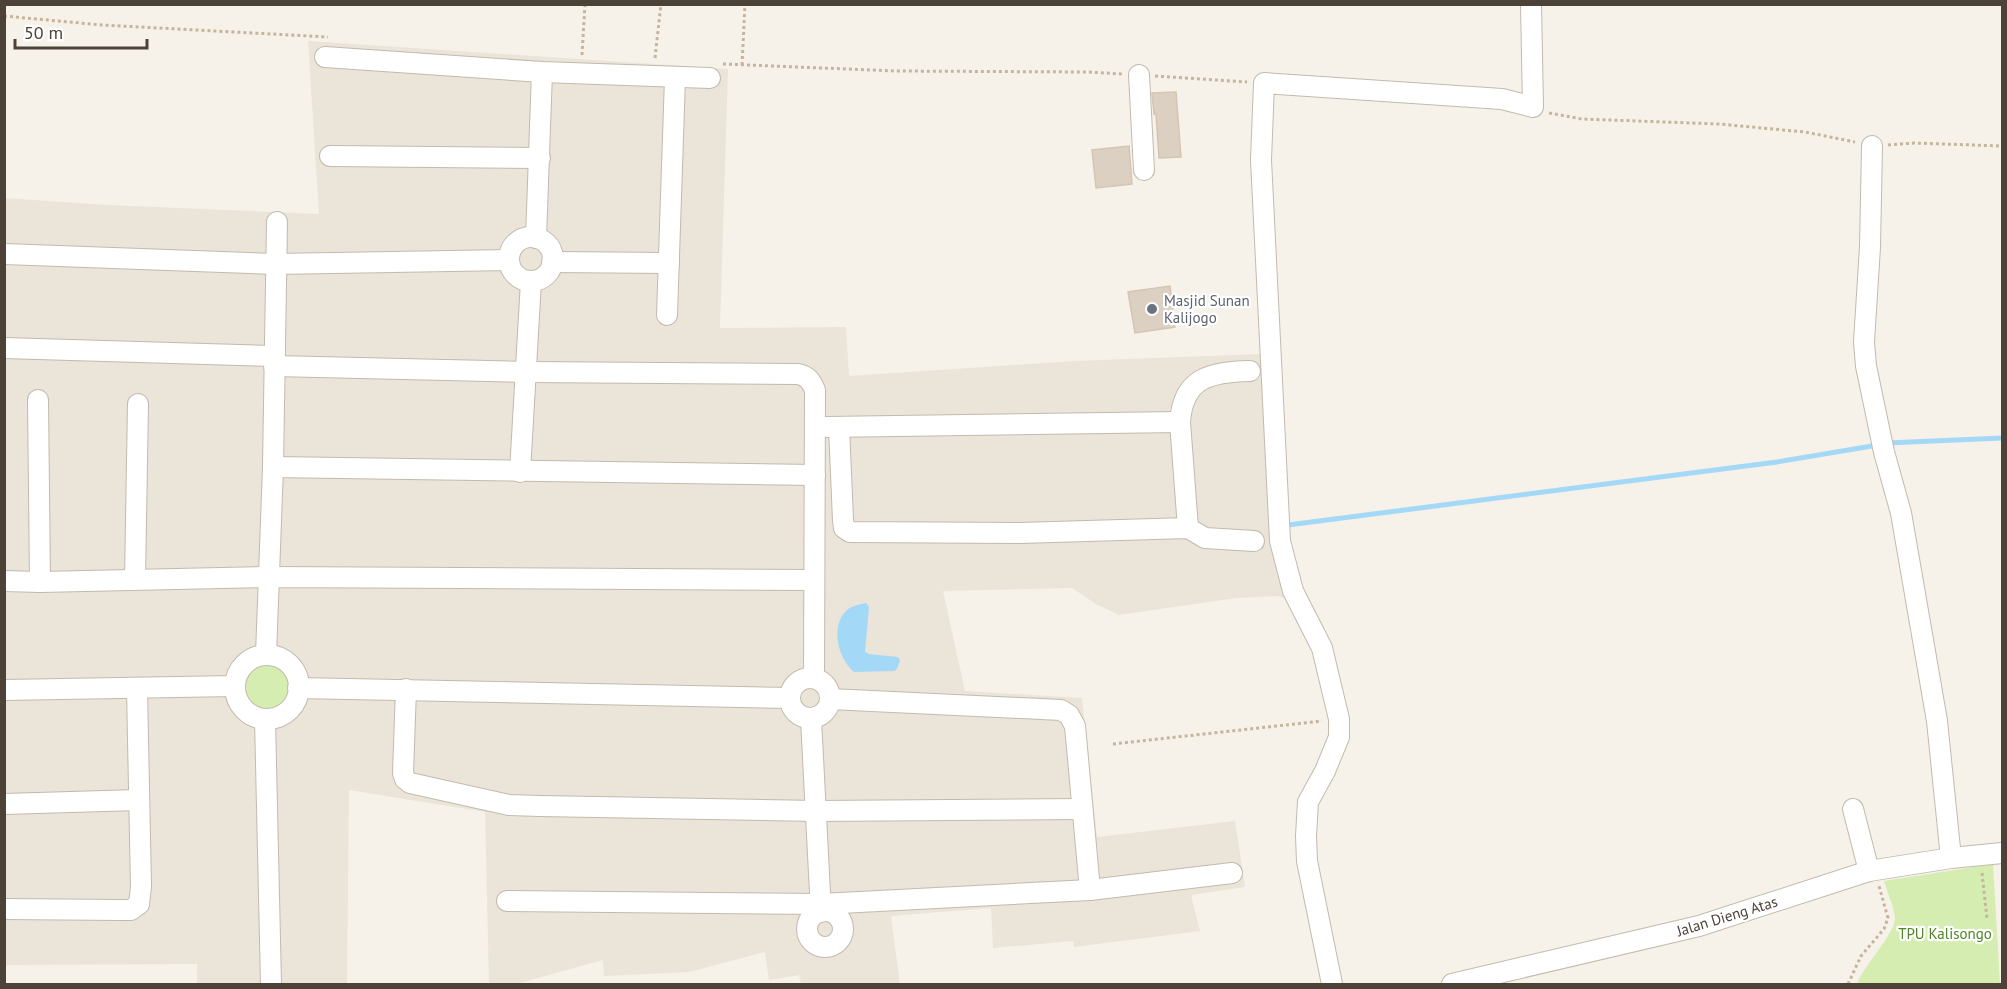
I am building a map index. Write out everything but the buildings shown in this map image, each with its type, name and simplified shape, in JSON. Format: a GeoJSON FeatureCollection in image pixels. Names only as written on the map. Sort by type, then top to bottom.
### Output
{"type":"FeatureCollection","features":[{"type":"Feature","properties":{"kind":"street"},"geometry":{"type":"LineString","coordinates":[[1332,984],[1307,861],[1306,836],[1308,802],[1325,771],[1339,736],[1339,719],[1322,648],[1293,591],[1280,541],[1261,160],[1264,83],[1502,99],[1533,107],[1531,4]]}},
{"type":"Feature","properties":{"kind":"street"},"geometry":{"type":"LineString","coordinates":[[325,57],[542,72],[675,78],[715,71]]}},
{"type":"Feature","properties":{"kind":"street"},"geometry":{"type":"LineString","coordinates":[[536,238],[542,72]]}},
{"type":"Feature","properties":{"kind":"street"},"geometry":{"type":"LineString","coordinates":[[1139,75],[1144,170]]}},
{"type":"Feature","properties":{"kind":"street"},"geometry":{"type":"LineString","coordinates":[[667,315],[675,78]]}},
{"type":"Feature","properties":{"kind":"street"},"geometry":{"type":"LineString","coordinates":[[1872,146],[1870,248],[1864,342],[1866,366],[1883,446],[1901,513],[1936,721],[1951,858]]}},
{"type":"Feature","properties":{"kind":"street"},"geometry":{"type":"LineString","coordinates":[[330,156],[540,158]]}},
{"type":"Feature","properties":{"kind":"street"},"geometry":{"type":"LineString","coordinates":[[266,655],[273,467],[277,222]]}},
{"type":"Feature","properties":{"kind":"street"},"geometry":{"type":"LineString","coordinates":[[529,237],[547,244],[552,262],[551,268],[543,278],[531,281],[513,273],[508,260],[517,242],[529,237]]}},
{"type":"Feature","properties":{"kind":"street"},"geometry":{"type":"LineString","coordinates":[[4,254],[275,264],[508,260]]}},
{"type":"Feature","properties":{"kind":"street"},"geometry":{"type":"LineString","coordinates":[[552,262],[669,263]]}},
{"type":"Feature","properties":{"kind":"street"},"geometry":{"type":"LineString","coordinates":[[520,472],[531,281]]}},
{"type":"Feature","properties":{"kind":"street"},"geometry":{"type":"LineString","coordinates":[[4,348],[526,372],[798,374],[806,376],[812,382],[815,390],[814,678]]}},
{"type":"Feature","properties":{"kind":"street"},"geometry":{"type":"LineString","coordinates":[[1188,528],[1179,422],[1181,408],[1188,391],[1200,380],[1212,374],[1250,371]]}},
{"type":"Feature","properties":{"kind":"street"},"geometry":{"type":"LineString","coordinates":[[38,400],[40,582]]}},
{"type":"Feature","properties":{"kind":"street"},"geometry":{"type":"LineString","coordinates":[[135,579],[138,404]]}},
{"type":"Feature","properties":{"kind":"street"},"geometry":{"type":"LineString","coordinates":[[815,427],[1179,422]]}},
{"type":"Feature","properties":{"kind":"street"},"geometry":{"type":"LineString","coordinates":[[839,427],[843,520],[844,528],[850,532],[1020,533],[1188,528],[1205,538],[1254,541]]}},
{"type":"Feature","properties":{"kind":"street"},"geometry":{"type":"LineString","coordinates":[[273,467],[815,475]]}},
{"type":"Feature","properties":{"kind":"street"},"geometry":{"type":"LineString","coordinates":[[4,581],[268,577],[814,580]]}},
{"type":"Feature","properties":{"kind":"street"},"geometry":{"type":"LineString","coordinates":[[266,655],[287,662],[296,674],[298,688],[294,704],[288,710],[274,718],[265,719],[243,709],[235,686],[236,678],[244,664],[251,659],[266,655]]}},
{"type":"Feature","properties":{"kind":"street"},"geometry":{"type":"LineString","coordinates":[[814,678],[828,688],[830,699],[826,710],[817,717],[804,718],[793,710],[789,698],[790,690],[800,680],[814,678]]}},
{"type":"Feature","properties":{"kind":"street"},"geometry":{"type":"LineString","coordinates":[[4,690],[235,686]]}},
{"type":"Feature","properties":{"kind":"street"},"geometry":{"type":"LineString","coordinates":[[298,688],[789,698]]}},
{"type":"Feature","properties":{"kind":"street"},"geometry":{"type":"LineString","coordinates":[[4,909],[131,910],[140,900],[137,689]]}},
{"type":"Feature","properties":{"kind":"street"},"geometry":{"type":"LineString","coordinates":[[406,689],[405,779],[410,783],[510,805],[817,811],[1082,809]]}},
{"type":"Feature","properties":{"kind":"street"},"geometry":{"type":"LineString","coordinates":[[830,699],[1061,710],[1069,715],[1075,726],[1090,890]]}},
{"type":"Feature","properties":{"kind":"street"},"geometry":{"type":"LineString","coordinates":[[811,718],[821,908]]}},
{"type":"Feature","properties":{"kind":"street"},"geometry":{"type":"LineString","coordinates":[[265,719],[271,984]]}},
{"type":"Feature","properties":{"kind":"street"},"geometry":{"type":"LineString","coordinates":[[4,804],[138,800]]}},
{"type":"Feature","properties":{"kind":"street"},"geometry":{"type":"LineString","coordinates":[[1853,809],[1872,871]]}},
{"type":"Feature","properties":{"kind":"street","name":"Jalan Dieng Atas"},"geometry":{"type":"LineString","coordinates":[[1452,984],[1699,926],[1872,871],[1951,858],[2002,853]]}},
{"type":"Feature","properties":{"kind":"street"},"geometry":{"type":"LineString","coordinates":[[507,901],[821,908],[1090,890],[1232,873]]}},
{"type":"Feature","properties":{"kind":"path"},"geometry":{"type":"LineString","coordinates":[[585,4],[582,55],[592,56]]}},
{"type":"Feature","properties":{"kind":"path"},"geometry":{"type":"LineString","coordinates":[[645,59],[655,60],[661,4]]}},
{"type":"Feature","properties":{"kind":"path"},"geometry":{"type":"LineString","coordinates":[[742,65],[745,4]]}},
{"type":"Feature","properties":{"kind":"path"},"geometry":{"type":"LineString","coordinates":[[4,16],[102,25],[334,38]]}},
{"type":"Feature","properties":{"kind":"path"},"geometry":{"type":"LineString","coordinates":[[715,71],[742,65],[896,71],[1088,72],[1264,83]]}},
{"type":"Feature","properties":{"kind":"path"},"geometry":{"type":"LineString","coordinates":[[1533,107],[1556,115],[1582,119],[1719,124],[1805,132],[1872,146],[1914,143],[2002,146]]}},
{"type":"Feature","properties":{"kind":"path"},"geometry":{"type":"LineString","coordinates":[[1113,744],[1339,719]]}},
{"type":"Feature","properties":{"kind":"path"},"geometry":{"type":"LineString","coordinates":[[1980,855],[1987,920]]}},
{"type":"Feature","properties":{"kind":"path"},"geometry":{"type":"LineString","coordinates":[[1848,984],[1861,956],[1884,929],[1888,918],[1872,871]]}},
{"type":"Feature","properties":{"kind":"shaded area"},"geometry":{"type":"Polygon","coordinates":[[[308,41],[728,69],[720,328],[846,327],[849,376],[1075,361],[1261,354],[1289,599],[1277,596],[1236,598],[1119,615],[1096,604],[1072,588],[943,591],[965,691],[1082,698],[1097,837],[1235,821],[1245,887],[1191,895],[1200,931],[1074,947],[1073,941],[993,948],[991,908],[891,916],[900,984],[801,984],[799,975],[769,980],[765,952],[689,972],[604,976],[603,960],[516,984],[489,984],[485,812],[349,790],[347,984],[197,984],[197,964],[5,965],[4,198],[319,214],[308,41]]]}},
{"type":"Feature","properties":{"kind":"green space"},"geometry":{"type":"Polygon","coordinates":[[[267,665],[283,671],[289,687],[283,703],[267,709],[251,703],[245,687],[251,671],[267,665]]]}},
{"type":"Feature","properties":{"kind":"green space","name":"TPU Kalisongo"},"geometry":{"type":"Polygon","coordinates":[[[1993,864],[2000,984],[1857,984],[1894,925],[1892,904],[1884,881],[1993,864]]]}},
{"type":"Feature","properties":{"kind":"water"},"geometry":{"type":"Polygon","coordinates":[[[866,603],[869,607],[865,652],[898,657],[900,660],[894,671],[854,672],[848,666],[840,650],[837,632],[842,616],[848,609],[866,603]]]}},
{"type":"Feature","properties":{"kind":"waterway"},"geometry":{"type":"LineString","coordinates":[[1887,443],[2002,438]]}},
{"type":"Feature","properties":{"kind":"waterway"},"geometry":{"type":"LineString","coordinates":[[1288,525],[1777,462],[1878,445]]}},
{"type":"Feature","properties":{"kind":"place","name":"Masjid Sunan Kalijogo"},"geometry":{"type":"Point","coordinates":[1152,309]}}]}
